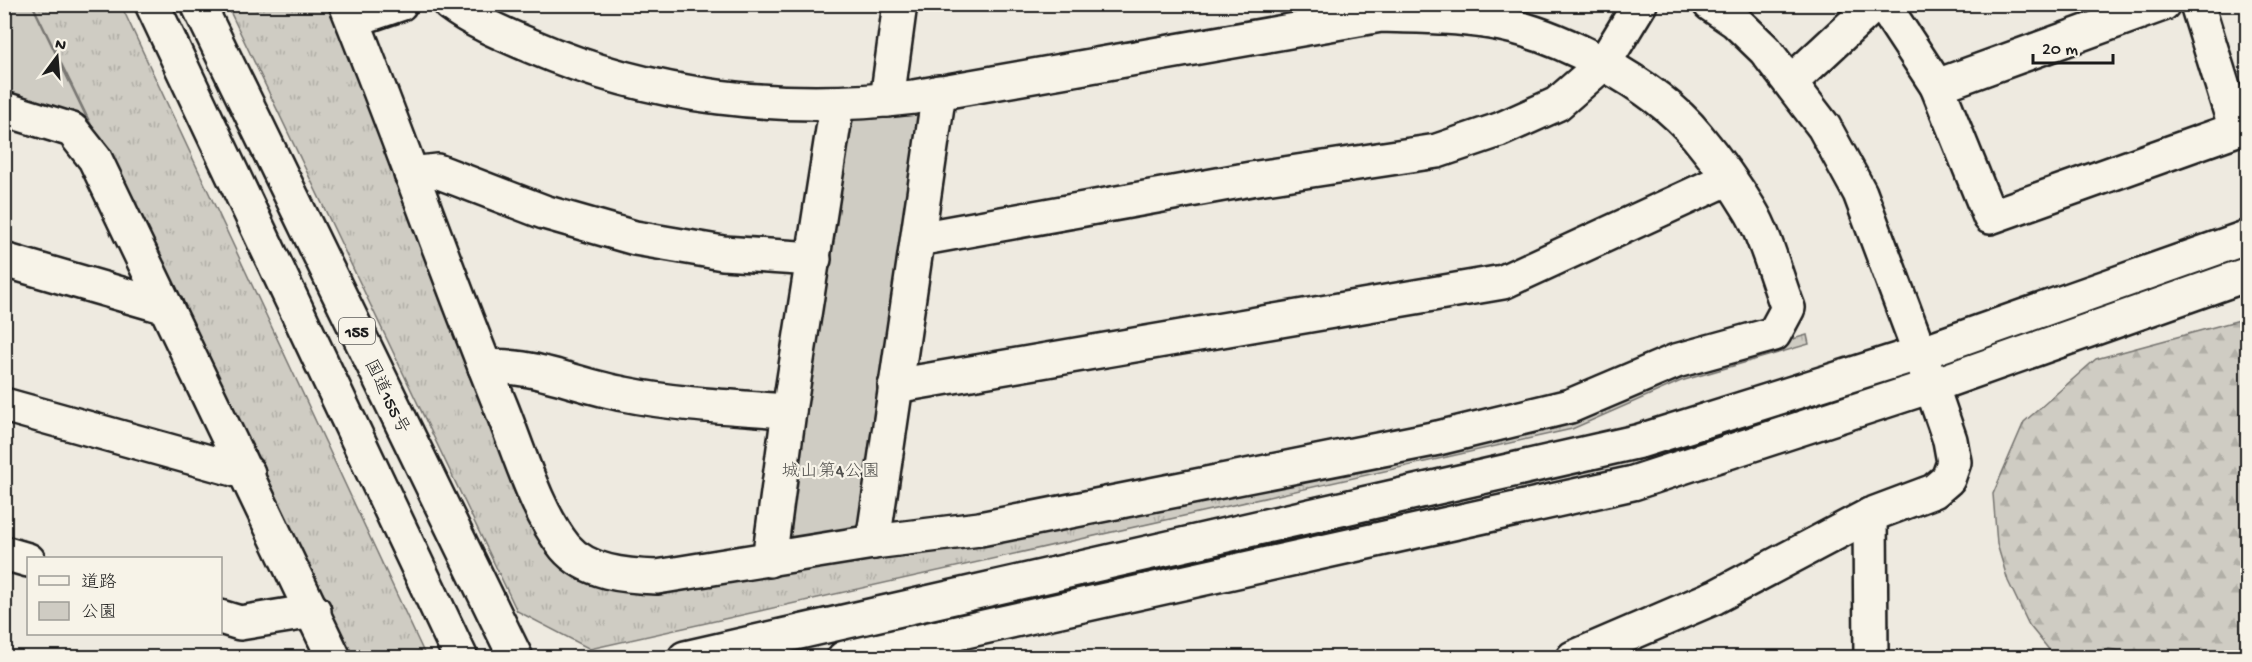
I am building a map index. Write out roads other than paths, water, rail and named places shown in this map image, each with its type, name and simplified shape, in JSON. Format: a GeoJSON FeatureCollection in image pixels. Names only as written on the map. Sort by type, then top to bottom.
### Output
{"type":"FeatureCollection","features":[{"type":"Feature","properties":{"kind":"main road","name":"155"},"geometry":{"type":"LineString","coordinates":[[152,4],[461,657]]}},
{"type":"Feature","properties":{"kind":"main road","name":"国道155号"},"geometry":{"type":"LineString","coordinates":[[198,4],[516,657]]}},
{"type":"Feature","properties":{"kind":"main road"},"geometry":{"type":"LineString","coordinates":[[400,4],[349,12],[485,367],[548,521],[566,549],[587,563],[623,576],[657,577],[873,542],[980,529],[1438,438],[1570,406],[1676,361],[1774,334],[1788,308],[1751,211],[1696,135],[1655,98],[1605,63],[1544,36],[1492,22],[1437,16],[1381,15],[939,92],[887,100],[837,104],[700,96],[614,78],[567,62],[507,36],[450,4]]}},
{"type":"Feature","properties":{"kind":"main road"},"geometry":{"type":"LineString","coordinates":[[887,100],[899,11],[897,4]]}},
{"type":"Feature","properties":{"kind":"main road"},"geometry":{"type":"LineString","coordinates":[[918,239],[1251,179],[1437,151],[1498,130],[1557,104],[1605,63],[1640,4]]}},
{"type":"Feature","properties":{"kind":"main road"},"geometry":{"type":"LineString","coordinates":[[1573,657],[1715,597],[1870,515],[1935,491],[1948,479],[1954,462],[1950,440],[1920,353],[1860,193],[1824,127],[1791,82],[1765,50],[1735,21],[1710,4]]}},
{"type":"Feature","properties":{"kind":"main road"},"geometry":{"type":"LineString","coordinates":[[1791,82],[1875,4]]}},
{"type":"Feature","properties":{"kind":"main road"},"geometry":{"type":"LineString","coordinates":[[1883,4],[1937,86],[1990,217],[2242,127],[2197,4]]}},
{"type":"Feature","properties":{"kind":"main road"},"geometry":{"type":"LineString","coordinates":[[1937,86],[2118,12],[2163,4]]}},
{"type":"Feature","properties":{"kind":"main road"},"geometry":{"type":"LineString","coordinates":[[873,542],[939,92]]}},
{"type":"Feature","properties":{"kind":"main road"},"geometry":{"type":"LineString","coordinates":[[769,560],[789,411],[837,104]]}},
{"type":"Feature","properties":{"kind":"main road"},"geometry":{"type":"LineString","coordinates":[[4,109],[72,129],[95,159],[248,473],[334,657]]}},
{"type":"Feature","properties":{"kind":"main road"},"geometry":{"type":"LineString","coordinates":[[411,174],[437,171],[544,212],[635,238],[723,253],[814,259]]}},
{"type":"Feature","properties":{"kind":"main road"},"geometry":{"type":"LineString","coordinates":[[895,386],[1503,282],[1727,179]]}},
{"type":"Feature","properties":{"kind":"main road"},"geometry":{"type":"LineString","coordinates":[[685,657],[1640,441],[1920,353],[2247,237]]}},
{"type":"Feature","properties":{"kind":"main road"},"geometry":{"type":"LineString","coordinates":[[4,261],[166,307]]}},
{"type":"Feature","properties":{"kind":"main road"},"geometry":{"type":"LineString","coordinates":[[844,657],[1634,483],[1931,386],[2247,274]]}},
{"type":"Feature","properties":{"kind":"main road"},"geometry":{"type":"LineString","coordinates":[[485,367],[508,365],[624,394],[710,405],[789,411]]}},
{"type":"Feature","properties":{"kind":"main road"},"geometry":{"type":"LineString","coordinates":[[4,405],[248,473]]}},
{"type":"Feature","properties":{"kind":"main road"},"geometry":{"type":"LineString","coordinates":[[1870,515],[1870,657]]}},
{"type":"Feature","properties":{"kind":"main road"},"geometry":{"type":"LineString","coordinates":[[4,553],[27,560]]}},
{"type":"Feature","properties":{"kind":"main road"},"geometry":{"type":"LineString","coordinates":[[222,618],[240,623],[314,611]]}},
{"type":"Feature","properties":{"kind":"park label","name":"城山第4公園"},"geometry":{"type":"Point","coordinates":[831,470]}}]}
